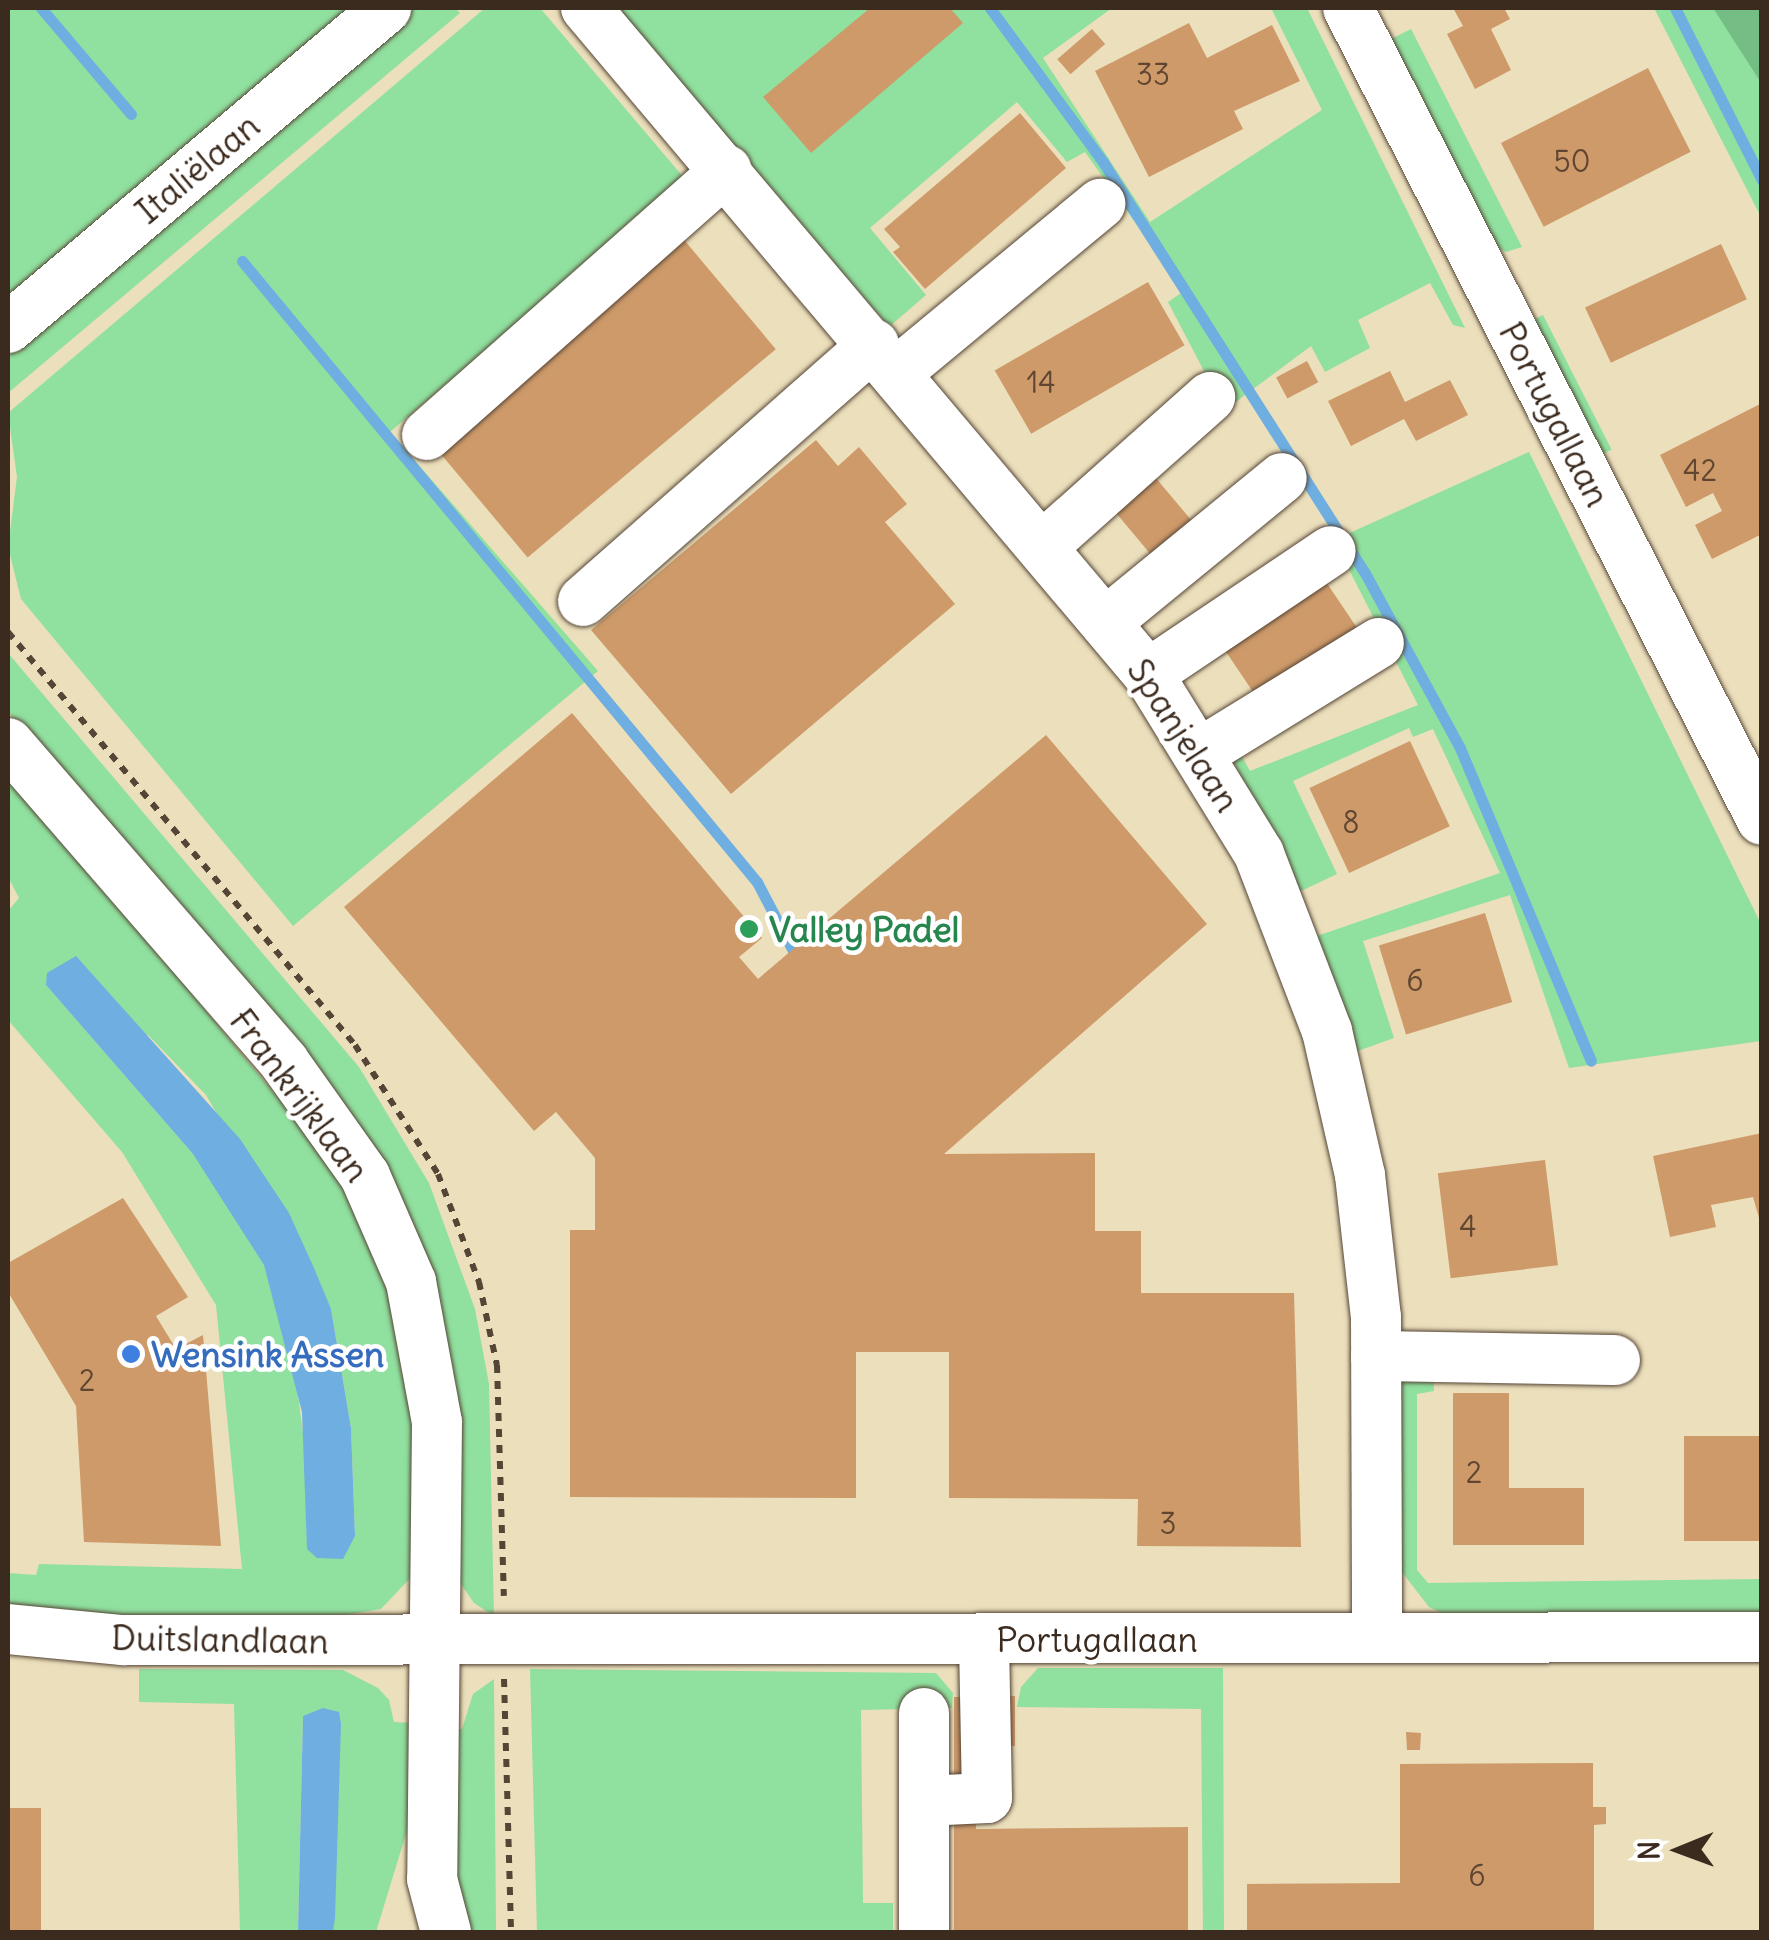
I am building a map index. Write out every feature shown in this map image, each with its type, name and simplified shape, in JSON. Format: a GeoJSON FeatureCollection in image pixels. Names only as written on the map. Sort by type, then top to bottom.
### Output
{"type":"FeatureCollection","features":[{"type":"Feature","properties":{"kind":"street","name":"Italiëlaan"},"geometry":{"type":"LineString","coordinates":[[8,328],[386,8]]}},
{"type":"Feature","properties":{"kind":"street","name":"Spanjelaan"},"geometry":{"type":"LineString","coordinates":[[586,8],[886,358],[1148,674],[1200,752],[1259,854],[1327,1031],[1360,1175],[1376,1356],[1377,1638]]}},
{"type":"Feature","properties":{"kind":"street","name":"Portugallaan"},"geometry":{"type":"LineString","coordinates":[[1348,8],[1762,820]]}},
{"type":"Feature","properties":{"kind":"street"},"geometry":{"type":"LineString","coordinates":[[427,435],[727,170]]}},
{"type":"Feature","properties":{"kind":"street"},"geometry":{"type":"LineString","coordinates":[[583,601],[886,358],[1100,204]]}},
{"type":"Feature","properties":{"kind":"street"},"geometry":{"type":"LineString","coordinates":[[1043,546],[1210,397]]}},
{"type":"Feature","properties":{"kind":"street"},"geometry":{"type":"LineString","coordinates":[[1106,622],[1282,478]]}},
{"type":"Feature","properties":{"kind":"street"},"geometry":{"type":"LineString","coordinates":[[1148,674],[1331,551]]}},
{"type":"Feature","properties":{"kind":"street"},"geometry":{"type":"LineString","coordinates":[[1200,752],[1380,642]]}},
{"type":"Feature","properties":{"kind":"street","name":"Frankrijklaan"},"geometry":{"type":"LineString","coordinates":[[8,743],[284,1062],[365,1176],[412,1282],[437,1422],[432,1880],[446,1932]]}},
{"type":"Feature","properties":{"kind":"street"},"geometry":{"type":"LineString","coordinates":[[1376,1356],[1616,1360]]}},
{"type":"Feature","properties":{"kind":"street","name":"Duitslandlaan"},"geometry":{"type":"LineString","coordinates":[[8,1629],[123,1640],[432,1640]]}},
{"type":"Feature","properties":{"kind":"street","name":"Portugallaan"},"geometry":{"type":"LineString","coordinates":[[432,1640],[1762,1637]]}},
{"type":"Feature","properties":{"kind":"street"},"geometry":{"type":"LineString","coordinates":[[924,1800],[986,1798],[984,1639]]}},
{"type":"Feature","properties":{"kind":"street"},"geometry":{"type":"LineString","coordinates":[[924,1712],[924,1932]]}},
{"type":"Feature","properties":{"kind":"street","name":"Frankrijklaan"},"geometry":{"type":"LineString","coordinates":[[410,1932],[432,1880]]}},
{"type":"Feature","properties":{"kind":"green space"},"geometry":{"type":"Polygon","coordinates":[[[8,8],[360,8],[8,306],[8,8]]]}},
{"type":"Feature","properties":{"kind":"green space"},"geometry":{"type":"Polygon","coordinates":[[[415,8],[455,8],[460,13],[8,393],[8,352],[415,8]]]}},
{"type":"Feature","properties":{"kind":"green space"},"geometry":{"type":"Polygon","coordinates":[[[485,8],[540,8],[685,179],[390,432],[598,671],[293,926],[21,599],[8,547],[17,477],[8,413],[485,8]]]}},
{"type":"Feature","properties":{"kind":"green space"},"geometry":{"type":"Polygon","coordinates":[[[618,8],[1112,8],[1043,58],[1150,222],[1322,110],[1271,8],[1307,8],[1465,328],[1453,325],[1430,283],[1358,320],[1370,348],[1325,372],[1311,346],[1233,404],[1205,373],[1168,302],[1184,291],[1085,152],[1067,162],[1017,102],[870,228],[926,295],[889,327],[618,8]]]}},
{"type":"Feature","properties":{"kind":"green space"},"geometry":{"type":"Polygon","coordinates":[[[1654,8],[1714,8],[1761,83],[1761,217],[1654,8]]]}},
{"type":"Feature","properties":{"kind":"green space"},"geometry":{"type":"Polygon","coordinates":[[[1714,8],[1761,8],[1761,83],[1715,11],[1714,8]]]}},
{"type":"Feature","properties":{"kind":"green space"},"geometry":{"type":"Polygon","coordinates":[[[1411,29],[1522,247],[1506,252],[1492,245],[1391,39],[1411,29]]]}},
{"type":"Feature","properties":{"kind":"green space"},"geometry":{"type":"Polygon","coordinates":[[[1543,315],[1612,450],[1598,456],[1530,322],[1543,315]]]}},
{"type":"Feature","properties":{"kind":"green space"},"geometry":{"type":"Polygon","coordinates":[[[1529,452],[1761,924],[1761,1041],[1569,1068],[1510,895],[1363,941],[1394,1038],[1355,1052],[1317,936],[1500,873],[1433,729],[1413,737],[1409,728],[1293,781],[1337,874],[1299,892],[1228,750],[1236,746],[1250,771],[1418,705],[1334,540],[1529,452]]]}},
{"type":"Feature","properties":{"kind":"green space"},"geometry":{"type":"Polygon","coordinates":[[[8,653],[359,1067],[429,1183],[475,1309],[489,1384],[494,1616],[474,1603],[456,1577],[422,1265],[8,711],[8,653]]]}},
{"type":"Feature","properties":{"kind":"green space"},"geometry":{"type":"Polygon","coordinates":[[[8,772],[333,1164],[390,1293],[415,1434],[415,1573],[381,1609],[333,1617],[111,1617],[8,1607],[8,1573],[36,1575],[39,1564],[242,1569],[216,1305],[122,1152],[8,1020],[8,911],[19,898],[8,877],[8,772]],[[46,985],[193,1154],[238,1218],[264,1265],[294,1365],[306,1455],[307,1549],[355,1536],[351,1428],[331,1309],[206,1095],[149,1036],[46,985]]]}},
{"type":"Feature","properties":{"kind":"green space"},"geometry":{"type":"Polygon","coordinates":[[[1433,1370],[1434,1391],[1417,1394],[1417,1570],[1428,1583],[1761,1579],[1761,1620],[1442,1613],[1429,1607],[1398,1567],[1399,1375],[1433,1370]]]}},
{"type":"Feature","properties":{"kind":"green space"},"geometry":{"type":"Polygon","coordinates":[[[1038,1668],[1223,1668],[1224,1932],[1203,1932],[1201,1709],[1017,1707],[1021,1687],[1038,1668]]]}},
{"type":"Feature","properties":{"kind":"green space"},"geometry":{"type":"Polygon","coordinates":[[[139,1669],[343,1670],[378,1688],[389,1700],[394,1722],[411,1723],[409,1824],[376,1932],[333,1932],[339,1712],[303,1716],[298,1932],[240,1932],[234,1704],[139,1702],[139,1669]]]}},
{"type":"Feature","properties":{"kind":"green space"},"geometry":{"type":"Polygon","coordinates":[[[530,1669],[936,1673],[953,1693],[952,1708],[861,1710],[863,1903],[893,1903],[893,1930],[537,1932],[530,1669]]]}},
{"type":"Feature","properties":{"kind":"green space"},"geometry":{"type":"Polygon","coordinates":[[[494,1679],[496,1932],[455,1932],[452,1729],[462,1729],[473,1694],[494,1679]]]}},
{"type":"Feature","properties":{"kind":"water"},"geometry":{"type":"Polygon","coordinates":[[[76,956],[240,1139],[289,1213],[314,1268],[331,1309],[351,1428],[355,1536],[343,1559],[317,1558],[307,1549],[302,1412],[264,1265],[193,1154],[46,985],[47,973],[76,956]]]}},
{"type":"Feature","properties":{"kind":"water"},"geometry":{"type":"Polygon","coordinates":[[[323,1708],[339,1712],[341,1724],[335,1918],[333,1932],[298,1932],[303,1716],[323,1708]]]}},
{"type":"Feature","properties":{"kind":"building"},"geometry":{"type":"Polygon","coordinates":[[[870,8],[950,8],[963,23],[811,153],[763,97],[870,8]]]}},
{"type":"Feature","properties":{"kind":"building"},"geometry":{"type":"Polygon","coordinates":[[[1453,8],[1504,8],[1510,19],[1491,29],[1511,70],[1475,89],[1447,34],[1463,26],[1453,8]]]}},
{"type":"Feature","properties":{"kind":"building"},"geometry":{"type":"Polygon","coordinates":[[[1189,23],[1207,58],[1272,25],[1300,81],[1234,111],[1243,129],[1149,177],[1095,71],[1189,23]]]}},
{"type":"Feature","properties":{"kind":"building"},"geometry":{"type":"Polygon","coordinates":[[[1092,29],[1105,44],[1070,74],[1057,59],[1092,29]]]}},
{"type":"Feature","properties":{"kind":"building"},"geometry":{"type":"Polygon","coordinates":[[[1648,68],[1691,152],[1544,227],[1501,143],[1648,68]]]}},
{"type":"Feature","properties":{"kind":"building"},"geometry":{"type":"Polygon","coordinates":[[[1020,113],[1066,168],[925,289],[893,252],[900,247],[884,229],[1020,113]]]}},
{"type":"Feature","properties":{"kind":"building"},"geometry":{"type":"Polygon","coordinates":[[[680,235],[776,349],[528,557],[432,443],[680,235]]]}},
{"type":"Feature","properties":{"kind":"building"},"geometry":{"type":"Polygon","coordinates":[[[1721,244],[1747,299],[1611,363],[1585,307],[1721,244]]]}},
{"type":"Feature","properties":{"kind":"building"},"geometry":{"type":"Polygon","coordinates":[[[1148,282],[1184,345],[1031,434],[995,371],[1148,282]]]}},
{"type":"Feature","properties":{"kind":"building"},"geometry":{"type":"Polygon","coordinates":[[[1307,361],[1318,382],[1287,399],[1276,377],[1307,361]]]}},
{"type":"Feature","properties":{"kind":"building"},"geometry":{"type":"Polygon","coordinates":[[[1390,371],[1405,402],[1450,380],[1468,415],[1416,441],[1404,419],[1351,446],[1328,401],[1390,371]]]}},
{"type":"Feature","properties":{"kind":"building"},"geometry":{"type":"Polygon","coordinates":[[[1762,403],[1762,534],[1712,559],[1695,525],[1722,511],[1713,493],[1686,507],[1660,455],[1762,403]]]}},
{"type":"Feature","properties":{"kind":"building"},"geometry":{"type":"Polygon","coordinates":[[[816,440],[838,466],[859,447],[907,504],[885,522],[955,604],[731,794],[591,630],[816,440]]]}},
{"type":"Feature","properties":{"kind":"building"},"geometry":{"type":"Polygon","coordinates":[[[1150,471],[1195,525],[1154,559],[1109,505],[1150,471]]]}},
{"type":"Feature","properties":{"kind":"building"},"geometry":{"type":"Polygon","coordinates":[[[1320,573],[1359,631],[1258,699],[1219,641],[1320,573]]]}},
{"type":"Feature","properties":{"kind":"building"},"geometry":{"type":"Polygon","coordinates":[[[572,713],[762,938],[739,957],[758,979],[1046,735],[1207,924],[944,1154],[1095,1153],[1095,1231],[1141,1231],[1141,1293],[1294,1293],[1301,1547],[1137,1546],[1138,1499],[949,1498],[949,1352],[856,1352],[856,1498],[570,1497],[570,1230],[595,1230],[595,1158],[556,1112],[534,1131],[344,907],[572,713]]]}},
{"type":"Feature","properties":{"kind":"building"},"geometry":{"type":"Polygon","coordinates":[[[1410,741],[1450,826],[1349,873],[1309,788],[1410,741]]]}},
{"type":"Feature","properties":{"kind":"building"},"geometry":{"type":"Polygon","coordinates":[[[1485,913],[1512,1002],[1406,1034],[1379,945],[1485,913]]]}},
{"type":"Feature","properties":{"kind":"building"},"geometry":{"type":"Polygon","coordinates":[[[1762,1133],[1762,1228],[1753,1197],[1711,1205],[1716,1227],[1670,1237],[1653,1156],[1762,1133]]]}},
{"type":"Feature","properties":{"kind":"building"},"geometry":{"type":"Polygon","coordinates":[[[1545,1160],[1558,1265],[1451,1278],[1438,1173],[1545,1160]]]}},
{"type":"Feature","properties":{"kind":"building"},"geometry":{"type":"Polygon","coordinates":[[[123,1198],[188,1297],[156,1316],[176,1349],[203,1335],[221,1546],[84,1542],[76,1406],[8,1292],[8,1263],[123,1198]]]}},
{"type":"Feature","properties":{"kind":"building"},"geometry":{"type":"Polygon","coordinates":[[[1453,1393],[1509,1393],[1509,1488],[1584,1488],[1584,1545],[1453,1545],[1453,1393]]]}},
{"type":"Feature","properties":{"kind":"building"},"geometry":{"type":"Polygon","coordinates":[[[1684,1436],[1762,1436],[1762,1541],[1684,1541],[1684,1436]]]}},
{"type":"Feature","properties":{"kind":"building"},"geometry":{"type":"Polygon","coordinates":[[[1015,1696],[1015,1746],[975,1746],[976,1829],[1188,1827],[1188,1932],[954,1932],[954,1697],[1015,1696]]]}},
{"type":"Feature","properties":{"kind":"building"},"geometry":{"type":"Polygon","coordinates":[[[1406,1732],[1421,1733],[1420,1750],[1407,1750],[1406,1732]]]}},
{"type":"Feature","properties":{"kind":"building"},"geometry":{"type":"Polygon","coordinates":[[[1593,1763],[1593,1807],[1606,1807],[1606,1824],[1594,1825],[1594,1932],[1247,1932],[1247,1884],[1400,1883],[1400,1764],[1593,1763]]]}},
{"type":"Feature","properties":{"kind":"building"},"geometry":{"type":"Polygon","coordinates":[[[8,1808],[41,1808],[41,1932],[8,1932],[8,1808]]]}},
{"type":"Feature","properties":{"kind":"waterway"},"geometry":{"type":"LineString","coordinates":[[41,8],[131,114]]}},
{"type":"Feature","properties":{"kind":"waterway"},"geometry":{"type":"LineString","coordinates":[[990,8],[1103,162],[1365,573],[1460,748],[1591,1061]]}},
{"type":"Feature","properties":{"kind":"waterway"},"geometry":{"type":"LineString","coordinates":[[1675,8],[1762,180]]}},
{"type":"Feature","properties":{"kind":"waterway"},"geometry":{"type":"LineString","coordinates":[[242,261],[757,882],[799,962]]}},
{"type":"Feature","properties":{"kind":"place","name":"Valley Padel"},"geometry":{"type":"Point","coordinates":[749,929]}},
{"type":"Feature","properties":{"kind":"place","name":"Wensink Assen"},"geometry":{"type":"Point","coordinates":[131,1354]}}]}
